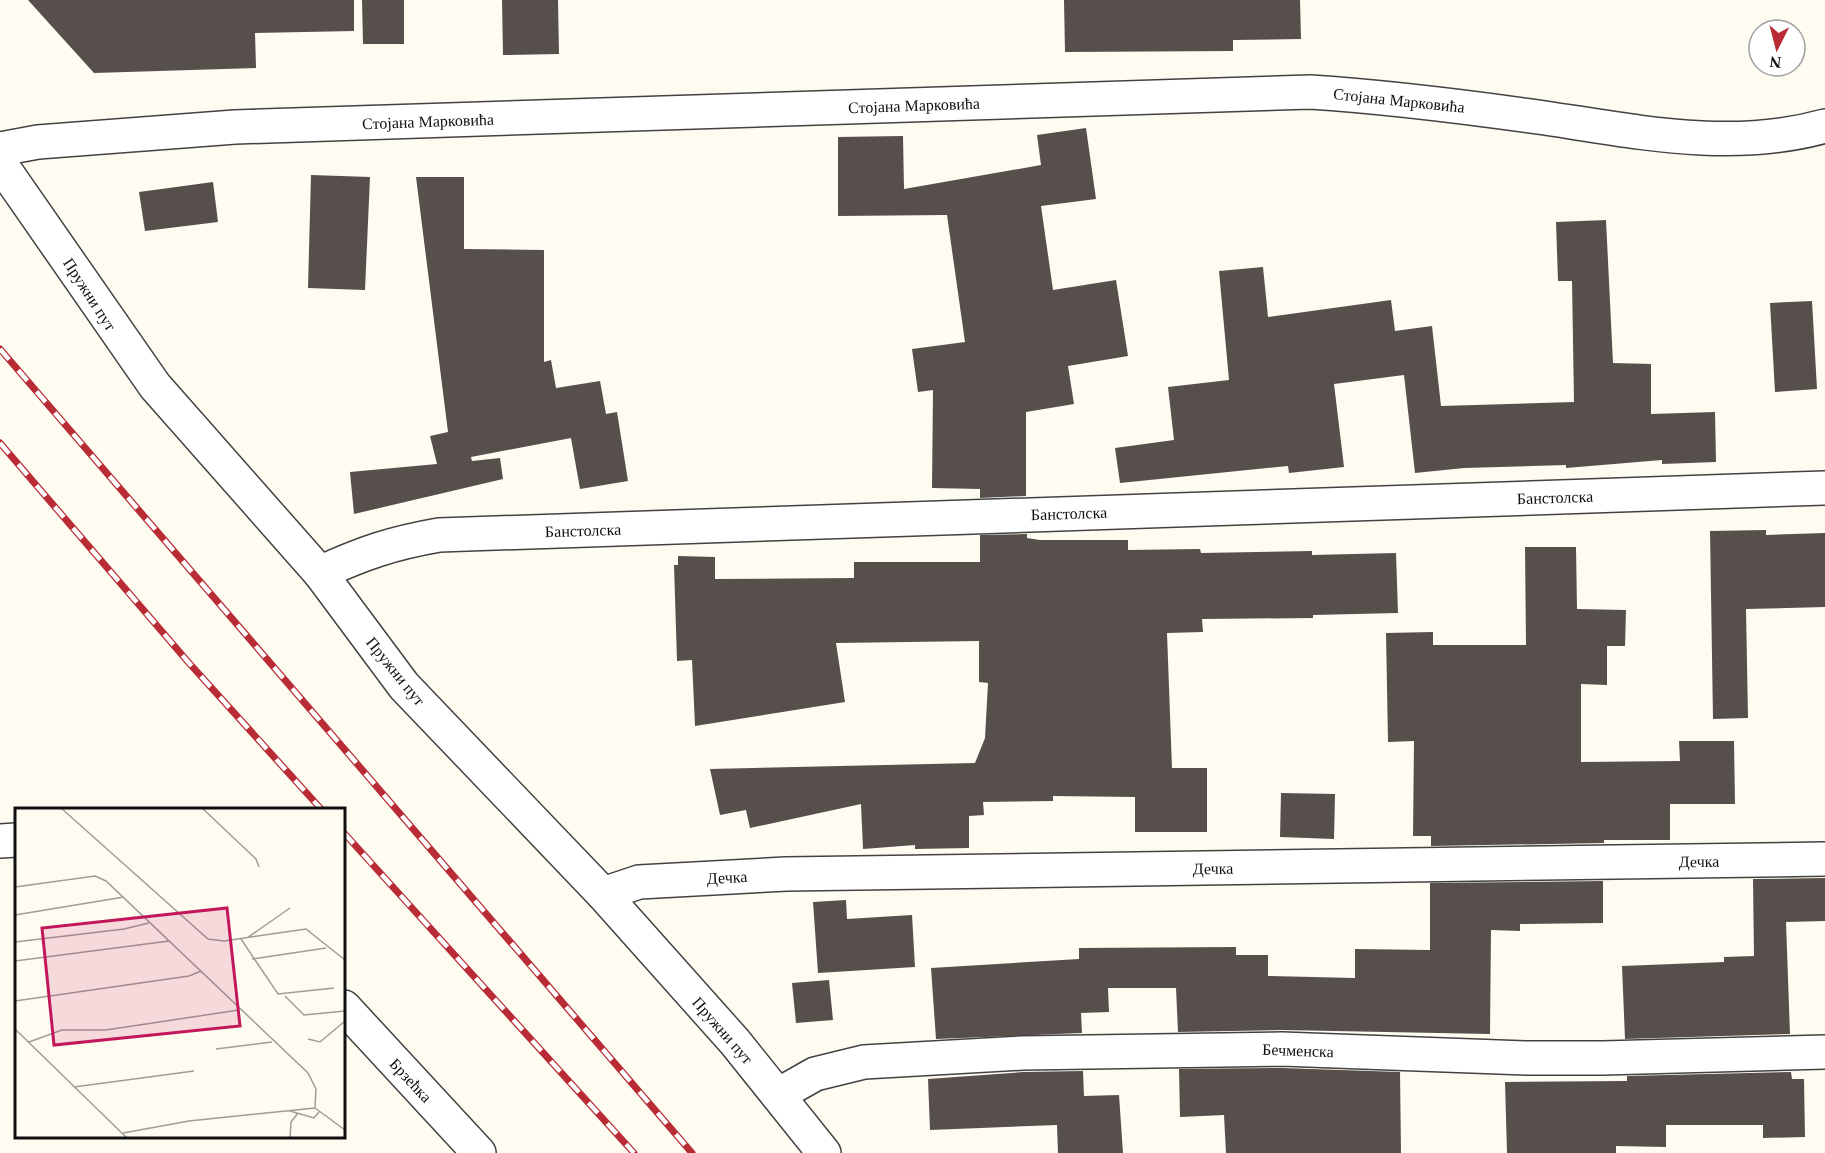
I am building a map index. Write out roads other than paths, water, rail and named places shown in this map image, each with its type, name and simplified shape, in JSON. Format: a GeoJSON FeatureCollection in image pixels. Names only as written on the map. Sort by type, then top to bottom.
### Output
{"type":"FeatureCollection","features":[{"type":"Feature","properties":{"kind":"street","name":"Стојана Марковића"},"geometry":{"type":"LineString","coordinates":[[0,149],[38,142],[235,127],[1310,92],[1382,96],[1704,139],[1763,139],[1792,135],[1825,126]]}},
{"type":"Feature","properties":{"kind":"street","name":"Пружни пут"},"geometry":{"type":"LineString","coordinates":[[0,163],[154,386],[320,573],[404,686],[603,894],[735,1042],[824,1153]]}},
{"type":"Feature","properties":{"kind":"street","name":"Банстолска"},"geometry":{"type":"LineString","coordinates":[[320,573],[391,543],[439,535],[1825,488]]}},
{"type":"Feature","properties":{"kind":"street"},"geometry":{"type":"LineString","coordinates":[[0,841],[15,840]]}},
{"type":"Feature","properties":{"kind":"street","name":"Дечка"},"geometry":{"type":"LineString","coordinates":[[603,894],[639,882],[786,874],[1825,860]]}},
{"type":"Feature","properties":{"kind":"street","name":"Брзећка"},"geometry":{"type":"LineString","coordinates":[[345,1008],[479,1153]]}},
{"type":"Feature","properties":{"kind":"street","name":"Бечменска"},"geometry":{"type":"LineString","coordinates":[[778,1095],[815,1074],[864,1062],[1023,1053],[1282,1049],[1527,1058],[1603,1058],[1825,1052]]}},
{"type":"Feature","properties":{"kind":"railway"},"geometry":{"type":"LineString","coordinates":[[0,349],[692,1153]]}},
{"type":"Feature","properties":{"kind":"railway"},"geometry":{"type":"LineString","coordinates":[[0,443],[189,663],[320,808]]}},
{"type":"Feature","properties":{"kind":"railway"},"geometry":{"type":"LineString","coordinates":[[345,834],[634,1153]]}}]}
